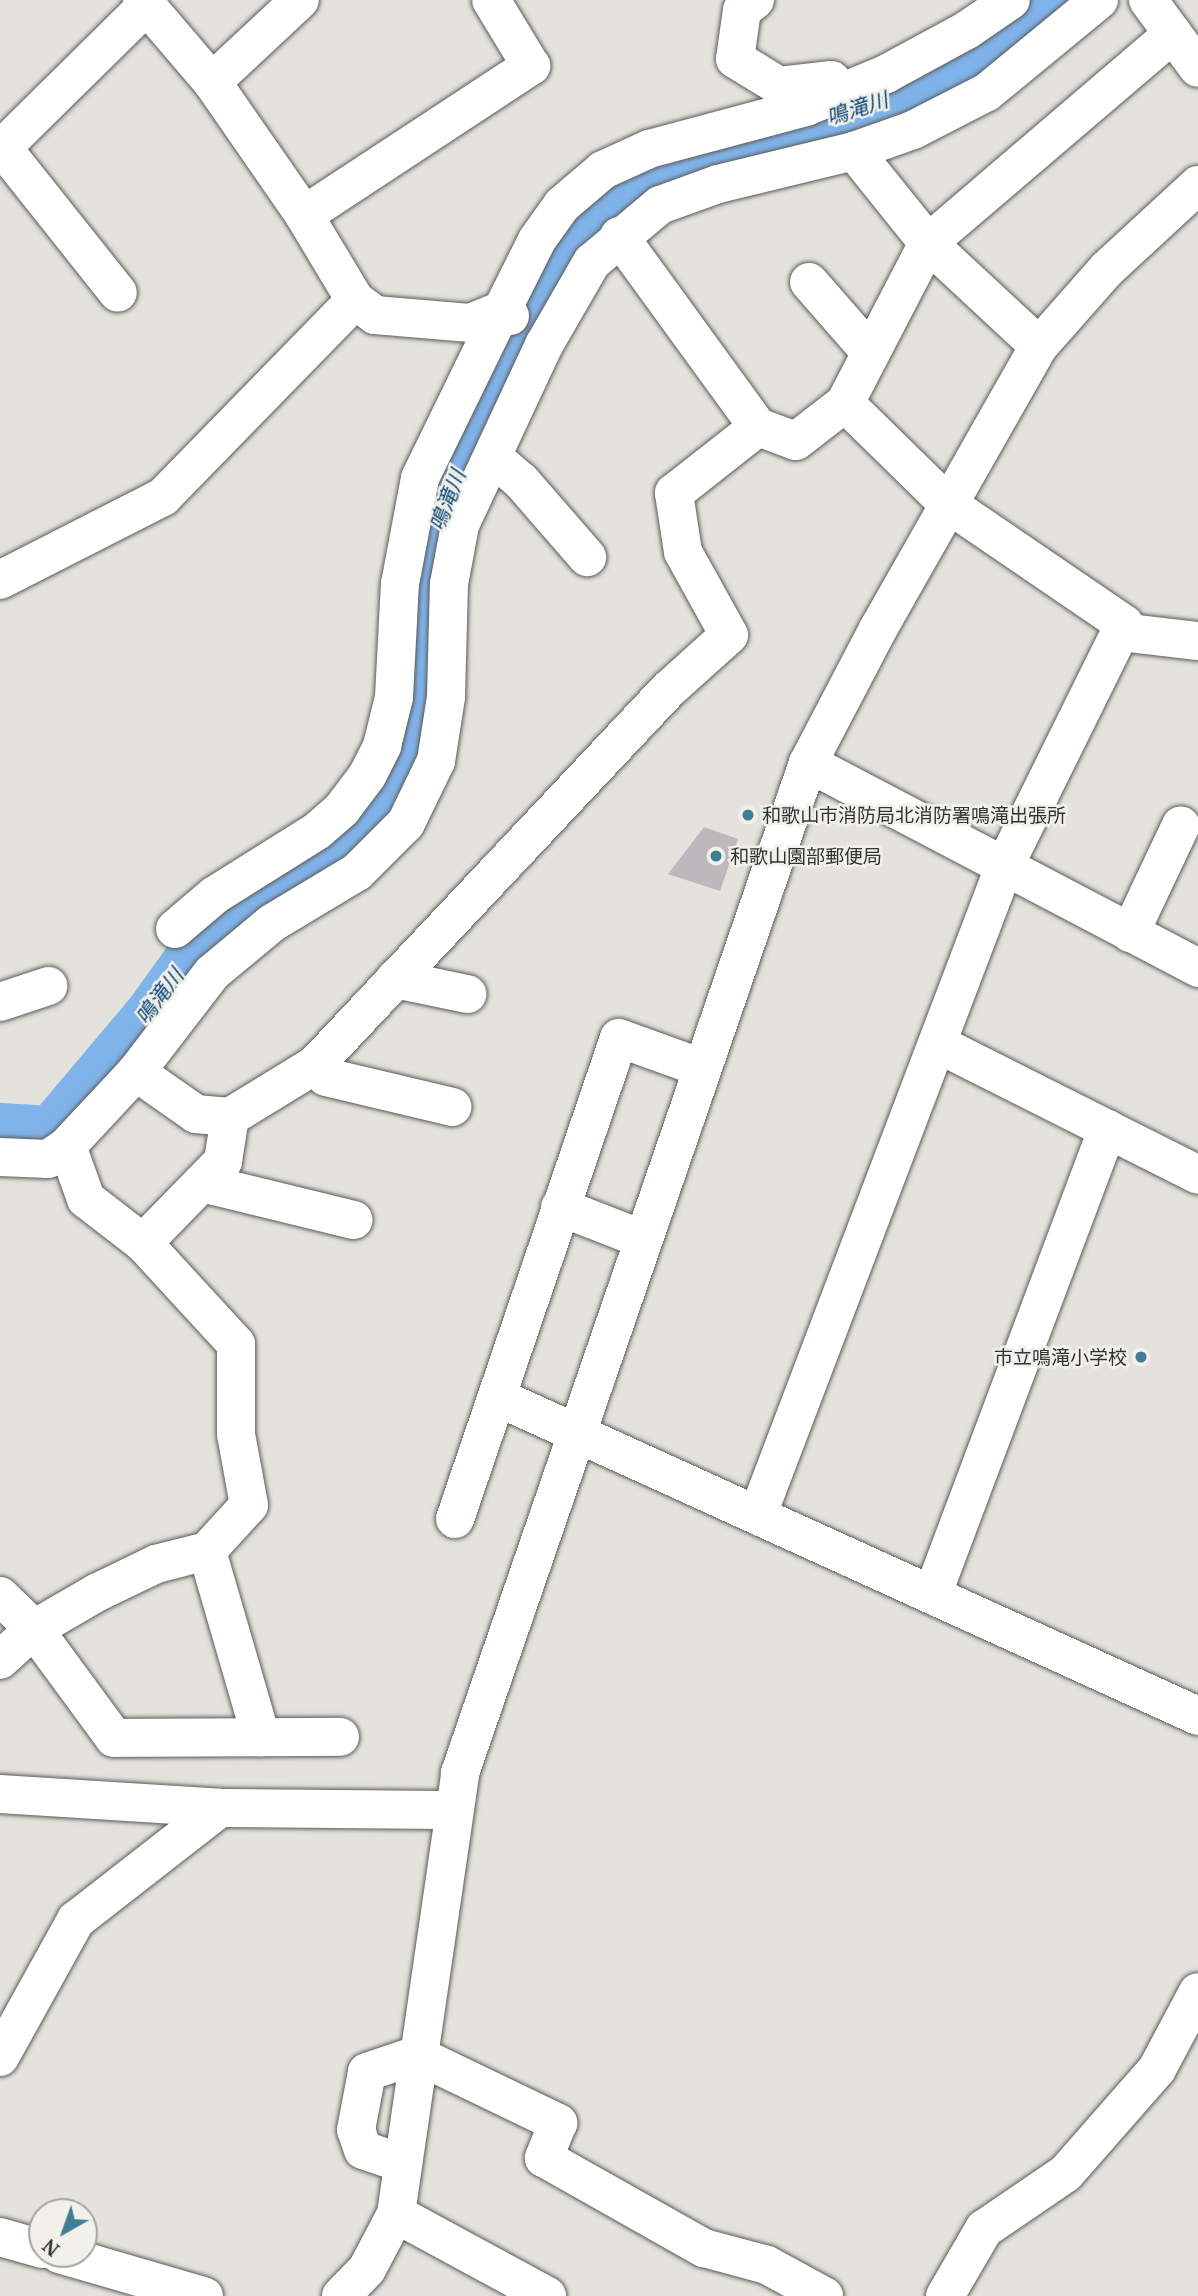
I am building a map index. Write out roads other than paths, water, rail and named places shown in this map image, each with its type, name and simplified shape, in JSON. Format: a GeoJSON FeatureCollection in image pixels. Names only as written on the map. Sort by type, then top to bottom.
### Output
{"type":"FeatureCollection","features":[{"type":"Feature","properties":{"kind":"street"},"geometry":{"type":"LineString","coordinates":[[212,82],[300,0]]}},
{"type":"Feature","properties":{"kind":"street"},"geometry":{"type":"LineString","coordinates":[[304,215],[531,66],[491,0]]}},
{"type":"Feature","properties":{"kind":"street"},"geometry":{"type":"LineString","coordinates":[[967,30],[997,0]]}},
{"type":"Feature","properties":{"kind":"street"},"geometry":{"type":"LineString","coordinates":[[0,1157],[48,1159],[67,1146],[136,1072],[212,973],[272,923],[357,872],[406,823],[436,761],[446,697],[449,584],[460,524],[493,457],[522,327],[537,240],[562,205],[603,170],[649,149],[806,107],[886,74],[967,30],[1011,0]]}},
{"type":"Feature","properties":{"kind":"street"},"geometry":{"type":"LineString","coordinates":[[175,929],[215,895],[317,831],[342,809],[367,776],[382,746],[394,697],[400,584],[420,478],[522,327],[619,236],[660,205],[718,184],[853,151],[913,130],[986,92],[1099,0]]}},
{"type":"Feature","properties":{"kind":"street"},"geometry":{"type":"LineString","coordinates":[[1148,0],[1198,68]]}},
{"type":"Feature","properties":{"kind":"street"},"geometry":{"type":"LineString","coordinates":[[118,293],[1,148],[145,2],[212,82],[304,215],[355,300],[375,315],[522,327]]}},
{"type":"Feature","properties":{"kind":"street"},"geometry":{"type":"LineString","coordinates":[[744,3],[735,59],[779,86],[886,74]]}},
{"type":"Feature","properties":{"kind":"street"},"geometry":{"type":"LineString","coordinates":[[619,236],[758,427],[796,440],[845,403],[928,243],[1173,34]]}},
{"type":"Feature","properties":{"kind":"street"},"geometry":{"type":"LineString","coordinates":[[853,151],[928,243],[1039,346]]}},
{"type":"Feature","properties":{"kind":"street"},"geometry":{"type":"LineString","coordinates":[[341,2296],[367,2269],[396,2214],[452,1810],[460,1773],[808,763],[948,504],[1039,346],[1107,269],[1198,185]]}},
{"type":"Feature","properties":{"kind":"street"},"geometry":{"type":"LineString","coordinates":[[809,282],[871,353]]}},
{"type":"Feature","properties":{"kind":"street"},"geometry":{"type":"LineString","coordinates":[[0,580],[163,497],[355,300]]}},
{"type":"Feature","properties":{"kind":"street"},"geometry":{"type":"LineString","coordinates":[[758,1514],[939,1044],[1004,867],[1124,624],[948,504],[845,403]]}},
{"type":"Feature","properties":{"kind":"street"},"geometry":{"type":"LineString","coordinates":[[136,1072],[196,1114],[230,1117],[315,1065],[668,690],[729,635],[683,552],[674,493],[758,427]]}},
{"type":"Feature","properties":{"kind":"street"},"geometry":{"type":"LineString","coordinates":[[493,457],[521,481],[587,557]]}},
{"type":"Feature","properties":{"kind":"street"},"geometry":{"type":"LineString","coordinates":[[1121,632],[1198,640]]}},
{"type":"Feature","properties":{"kind":"street"},"geometry":{"type":"LineString","coordinates":[[808,763],[1198,968]]}},
{"type":"Feature","properties":{"kind":"street"},"geometry":{"type":"LineString","coordinates":[[1130,933],[1181,825]]}},
{"type":"Feature","properties":{"kind":"street"},"geometry":{"type":"LineString","coordinates":[[396,979],[467,994]]}},
{"type":"Feature","properties":{"kind":"street"},"geometry":{"type":"LineString","coordinates":[[0,1002],[48,986]]}},
{"type":"Feature","properties":{"kind":"street"},"geometry":{"type":"LineString","coordinates":[[455,1520],[619,1038],[702,1068]]}},
{"type":"Feature","properties":{"kind":"street"},"geometry":{"type":"LineString","coordinates":[[939,1044],[1198,1175]]}},
{"type":"Feature","properties":{"kind":"street"},"geometry":{"type":"LineString","coordinates":[[315,1065],[326,1077],[453,1107]]}},
{"type":"Feature","properties":{"kind":"street"},"geometry":{"type":"LineString","coordinates":[[143,1243],[223,1161],[230,1117]]}},
{"type":"Feature","properties":{"kind":"street"},"geometry":{"type":"LineString","coordinates":[[933,1593],[1107,1129]]}},
{"type":"Feature","properties":{"kind":"street"},"geometry":{"type":"LineString","coordinates":[[0,1660],[34,1629],[156,1564],[207,1550],[248,1505],[236,1434],[236,1344],[143,1243],[86,1199],[67,1146]]}},
{"type":"Feature","properties":{"kind":"street"},"geometry":{"type":"LineString","coordinates":[[202,1182],[354,1220]]}},
{"type":"Feature","properties":{"kind":"street"},"geometry":{"type":"LineString","coordinates":[[560,1207],[642,1239]]}},
{"type":"Feature","properties":{"kind":"street"},"geometry":{"type":"LineString","coordinates":[[496,1397],[933,1593],[1198,1716]]}},
{"type":"Feature","properties":{"kind":"street"},"geometry":{"type":"LineString","coordinates":[[207,1550],[261,1737]]}},
{"type":"Feature","properties":{"kind":"street"},"geometry":{"type":"LineString","coordinates":[[0,1596],[34,1629],[114,1738],[340,1737]]}},
{"type":"Feature","properties":{"kind":"street"},"geometry":{"type":"LineString","coordinates":[[0,1794],[220,1808],[452,1810]]}},
{"type":"Feature","properties":{"kind":"street"},"geometry":{"type":"LineString","coordinates":[[0,2057],[76,1920],[220,1808]]}},
{"type":"Feature","properties":{"kind":"street"},"geometry":{"type":"LineString","coordinates":[[945,2296],[984,2230],[1066,2173],[1157,2069],[1198,1992]]}},
{"type":"Feature","properties":{"kind":"street"},"geometry":{"type":"LineString","coordinates":[[401,2163],[363,2150],[356,2130],[368,2072],[417,2054],[558,2123],[544,2158],[704,2248],[767,2264],[824,2296]]}},
{"type":"Feature","properties":{"kind":"street"},"geometry":{"type":"LineString","coordinates":[[396,2214],[547,2296]]}},
{"type":"Feature","properties":{"kind":"street"},"geometry":{"type":"LineString","coordinates":[[0,2237],[28,2245]]}},
{"type":"Feature","properties":{"kind":"street"},"geometry":{"type":"LineString","coordinates":[[98,2265],[205,2296]]}},
{"type":"Feature","properties":{"kind":"waterway","name":"鳴滝川"},"geometry":{"type":"LineString","coordinates":[[0,1127],[50,1130],[149,1013],[202,939],[360,823],[386,783],[414,732],[430,543],[467,447],[536,296],[575,234],[605,204],[673,168],[737,142],[871,108],[944,73],[1050,0]]}},
{"type":"Feature","properties":{"kind":"place","name":"和歌山市消防局北消防署鳴滝出張所"},"geometry":{"type":"Point","coordinates":[748,815]}},
{"type":"Feature","properties":{"kind":"place","name":"和歌山園部郵便局"},"geometry":{"type":"Point","coordinates":[716,856]}},
{"type":"Feature","properties":{"kind":"place","name":"市立鳴滝小学校"},"geometry":{"type":"Point","coordinates":[1141,1357]}}]}
